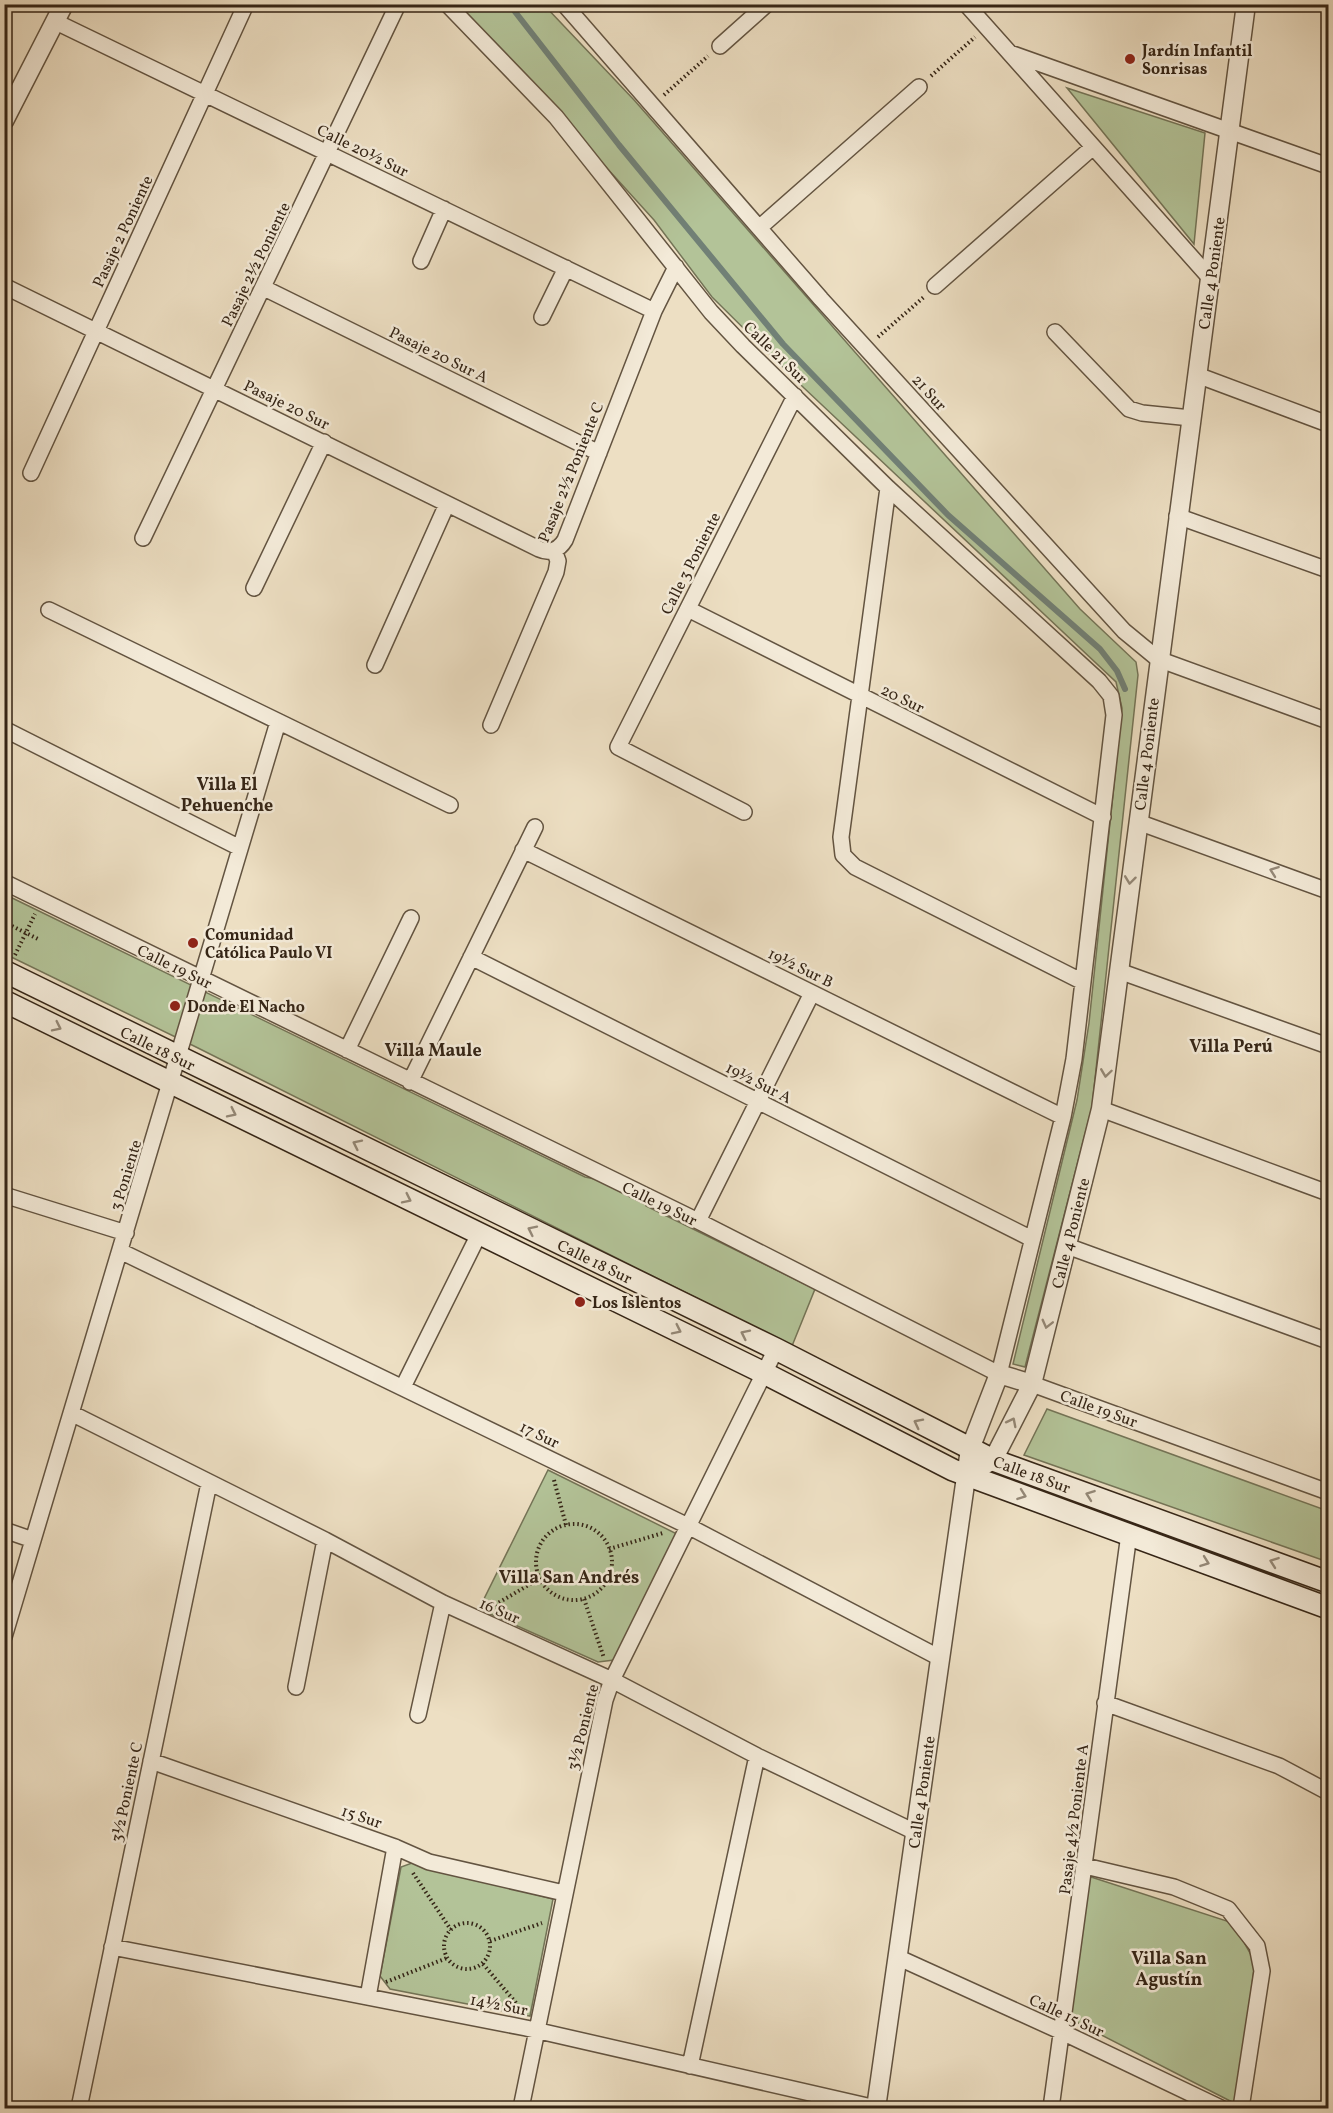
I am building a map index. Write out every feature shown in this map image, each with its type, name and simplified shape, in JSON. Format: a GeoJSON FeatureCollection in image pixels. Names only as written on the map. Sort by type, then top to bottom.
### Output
{"type":"FeatureCollection","features":[{"type":"Feature","properties":{"kind":"main road","name":"Calle 18 Sur"},"geometry":{"type":"LineString","coordinates":[[6,972],[776,1349],[993,1460],[1329,1582]]}},
{"type":"Feature","properties":{"kind":"main road","name":"Calle 18 Sur"},"geometry":{"type":"LineString","coordinates":[[4,1001],[764,1373],[967,1475],[1329,1608]]}},
{"type":"Feature","properties":{"kind":"street"},"geometry":{"type":"LineString","coordinates":[[4,122],[64,4]]}},
{"type":"Feature","properties":{"kind":"street","name":"Pasaje 2 Poniente"},"geometry":{"type":"LineString","coordinates":[[31,473],[246,4]]}},
{"type":"Feature","properties":{"kind":"street","name":"Pasaje 2½ Poniente"},"geometry":{"type":"LineString","coordinates":[[143,538],[398,4]]}},
{"type":"Feature","properties":{"kind":"street","name":"Calle 21 Sur"},"geometry":{"type":"LineString","coordinates":[[447,4],[556,117],[711,312],[888,488],[1098,681],[1111,696]]}},
{"type":"Feature","properties":{"kind":"street","name":"21 Sur"},"geometry":{"type":"LineString","coordinates":[[564,4],[759,228],[1101,608],[1158,659],[1329,721]]}},
{"type":"Feature","properties":{"kind":"street"},"geometry":{"type":"LineString","coordinates":[[720,46],[767,4]]}},
{"type":"Feature","properties":{"kind":"street"},"geometry":{"type":"LineString","coordinates":[[966,4],[1210,278]]}},
{"type":"Feature","properties":{"kind":"street","name":"Calle 4 Poniente"},"geometry":{"type":"LineString","coordinates":[[993,1460],[1032,1384],[1101,1109],[1158,659],[1246,4]]}},
{"type":"Feature","properties":{"kind":"street","name":"Calle 20½ Sur"},"geometry":{"type":"LineString","coordinates":[[56,22],[654,311]]}},
{"type":"Feature","properties":{"kind":"street"},"geometry":{"type":"LineString","coordinates":[[1008,52],[1329,166]]}},
{"type":"Feature","properties":{"kind":"street"},"geometry":{"type":"LineString","coordinates":[[759,228],[919,87]]}},
{"type":"Feature","properties":{"kind":"street"},"geometry":{"type":"LineString","coordinates":[[936,286],[1093,147]]}},
{"type":"Feature","properties":{"kind":"street"},"geometry":{"type":"LineString","coordinates":[[421,261],[444,209]]}},
{"type":"Feature","properties":{"kind":"street","name":"Pasaje 2½ Poniente C"},"geometry":{"type":"LineString","coordinates":[[491,725],[556,572],[558,561],[554,550],[565,540],[654,311],[676,267]]}},
{"type":"Feature","properties":{"kind":"street"},"geometry":{"type":"LineString","coordinates":[[542,317],[566,268]]}},
{"type":"Feature","properties":{"kind":"street","name":"Pasaje 20 Sur"},"geometry":{"type":"LineString","coordinates":[[4,286],[539,549],[554,550]]}},
{"type":"Feature","properties":{"kind":"street","name":"Pasaje 20 Sur A"},"geometry":{"type":"LineString","coordinates":[[264,288],[599,453]]}},
{"type":"Feature","properties":{"kind":"street"},"geometry":{"type":"LineString","coordinates":[[1055,332],[1129,409],[1142,413],[1191,418]]}},
{"type":"Feature","properties":{"kind":"street"},"geometry":{"type":"LineString","coordinates":[[1197,375],[1329,424]]}},
{"type":"Feature","properties":{"kind":"street","name":"Calle 3 Poniente"},"geometry":{"type":"LineString","coordinates":[[744,812],[618,747],[795,396]]}},
{"type":"Feature","properties":{"kind":"street"},"geometry":{"type":"LineString","coordinates":[[254,588],[324,442]]}},
{"type":"Feature","properties":{"kind":"street"},"geometry":{"type":"LineString","coordinates":[[888,488],[862,697],[840,843],[846,860],[855,867],[1081,981]]}},
{"type":"Feature","properties":{"kind":"street"},"geometry":{"type":"LineString","coordinates":[[375,664],[447,504]]}},
{"type":"Feature","properties":{"kind":"street"},"geometry":{"type":"LineString","coordinates":[[1178,516],[1329,570]]}},
{"type":"Feature","properties":{"kind":"street","name":"20 Sur"},"geometry":{"type":"LineString","coordinates":[[687,609],[1103,817]]}},
{"type":"Feature","properties":{"kind":"street"},"geometry":{"type":"LineString","coordinates":[[49,610],[450,805]]}},
{"type":"Feature","properties":{"kind":"street","name":"Calle 4 Poniente"},"geometry":{"type":"LineString","coordinates":[[876,2108],[970,1449],[999,1374],[1063,1117],[1074,1059],[1081,981],[1114,715],[1111,696]]}},
{"type":"Feature","properties":{"kind":"street","name":"3 Poniente"},"geometry":{"type":"LineString","coordinates":[[4,1638],[172,1084],[278,722]]}},
{"type":"Feature","properties":{"kind":"street"},"geometry":{"type":"LineString","coordinates":[[4,729],[240,848]]}},
{"type":"Feature","properties":{"kind":"street"},"geometry":{"type":"LineString","coordinates":[[1138,822],[1329,891]]}},
{"type":"Feature","properties":{"kind":"street"},"geometry":{"type":"LineString","coordinates":[[410,1082],[535,827]]}},
{"type":"Feature","properties":{"kind":"street","name":"19½ Sur B"},"geometry":{"type":"LineString","coordinates":[[523,850],[1063,1117]]}},
{"type":"Feature","properties":{"kind":"street","name":"Calle 19 Sur"},"geometry":{"type":"LineString","coordinates":[[4,882],[698,1221],[999,1374],[1329,1492]]}},
{"type":"Feature","properties":{"kind":"street"},"geometry":{"type":"LineString","coordinates":[[347,1050],[411,918]]}},
{"type":"Feature","properties":{"kind":"street","name":"19½ Sur A"},"geometry":{"type":"LineString","coordinates":[[471,957],[1032,1239]]}},
{"type":"Feature","properties":{"kind":"street"},"geometry":{"type":"LineString","coordinates":[[1119,970],[1329,1046]]}},
{"type":"Feature","properties":{"kind":"street"},"geometry":{"type":"LineString","coordinates":[[698,1221],[812,993]]}},
{"type":"Feature","properties":{"kind":"street"},"geometry":{"type":"LineString","coordinates":[[1101,1109],[1329,1193]]}},
{"type":"Feature","properties":{"kind":"street"},"geometry":{"type":"LineString","coordinates":[[4,1195],[126,1233]]}},
{"type":"Feature","properties":{"kind":"street"},"geometry":{"type":"LineString","coordinates":[[403,1387],[479,1234]]}},
{"type":"Feature","properties":{"kind":"street"},"geometry":{"type":"LineString","coordinates":[[1066,1246],[1329,1341]]}},
{"type":"Feature","properties":{"kind":"street","name":"17 Sur"},"geometry":{"type":"LineString","coordinates":[[120,1251],[688,1526],[940,1658]]}},
{"type":"Feature","properties":{"kind":"street","name":"3½ Poniente"},"geometry":{"type":"LineString","coordinates":[[521,2109],[531,2029],[564,1893],[599,1722],[612,1680],[776,1349]]}},
{"type":"Feature","properties":{"kind":"street","name":"16 Sur"},"geometry":{"type":"LineString","coordinates":[[73,1414],[325,1540],[443,1603],[612,1680],[757,1756],[915,1832]]}},
{"type":"Feature","properties":{"kind":"street"},"geometry":{"type":"LineString","coordinates":[[967,1475],[993,1460]]}},
{"type":"Feature","properties":{"kind":"street","name":"3½ Poniente C"},"geometry":{"type":"LineString","coordinates":[[79,2109],[209,1483]]}},
{"type":"Feature","properties":{"kind":"street"},"geometry":{"type":"LineString","coordinates":[[4,1530],[33,1540]]}},
{"type":"Feature","properties":{"kind":"street","name":"Pasaje 4½ Poniente A"},"geometry":{"type":"LineString","coordinates":[[1051,2109],[1129,1533]]}},
{"type":"Feature","properties":{"kind":"street"},"geometry":{"type":"LineString","coordinates":[[296,1687],[325,1540]]}},
{"type":"Feature","properties":{"kind":"street"},"geometry":{"type":"LineString","coordinates":[[418,1715],[443,1603]]}},
{"type":"Feature","properties":{"kind":"street"},"geometry":{"type":"LineString","coordinates":[[1105,1703],[1279,1766],[1329,1792]]}},
{"type":"Feature","properties":{"kind":"street"},"geometry":{"type":"LineString","coordinates":[[690,2066],[757,1756]]}},
{"type":"Feature","properties":{"kind":"street","name":"15 Sur"},"geometry":{"type":"LineString","coordinates":[[151,1761],[395,1847],[429,1862],[564,1893]]}},
{"type":"Feature","properties":{"kind":"street"},"geometry":{"type":"LineString","coordinates":[[368,1996],[395,1847]]}},
{"type":"Feature","properties":{"kind":"street"},"geometry":{"type":"LineString","coordinates":[[1085,1866],[1174,1887],[1228,1909],[1257,1946],[1262,1971],[1241,2109]]}},
{"type":"Feature","properties":{"kind":"street","name":"14½ Sur"},"geometry":{"type":"LineString","coordinates":[[112,1947],[531,2029],[876,2108]]}},
{"type":"Feature","properties":{"kind":"street","name":"Calle 15 Sur"},"geometry":{"type":"LineString","coordinates":[[897,1957],[1062,2032],[1221,2109]]}},
{"type":"Feature","properties":{"kind":"path"},"geometry":{"type":"LineString","coordinates":[[919,87],[986,27]]}},
{"type":"Feature","properties":{"kind":"path"},"geometry":{"type":"LineString","coordinates":[[652,105],[720,46]]}},
{"type":"Feature","properties":{"kind":"path"},"geometry":{"type":"LineString","coordinates":[[866,348],[936,286]]}},
{"type":"Feature","properties":{"kind":"path"},"geometry":{"type":"LineString","coordinates":[[6,972],[41,900]]}},
{"type":"Feature","properties":{"kind":"path"},"geometry":{"type":"LineString","coordinates":[[4,922],[38,939]]}},
{"type":"Feature","properties":{"kind":"path"},"geometry":{"type":"LineString","coordinates":[[549,1458],[566,1525]]}},
{"type":"Feature","properties":{"kind":"path"},"geometry":{"type":"LineString","coordinates":[[566,1525],[584,1526],[595,1531],[609,1549],[610,1573],[596,1593],[584,1599],[571,1600],[558,1597],[547,1590],[539,1579],[536,1553],[550,1532],[566,1525]]}},
{"type":"Feature","properties":{"kind":"path"},"geometry":{"type":"LineString","coordinates":[[609,1549],[688,1526]]}},
{"type":"Feature","properties":{"kind":"path"},"geometry":{"type":"LineString","coordinates":[[472,1617],[539,1579]]}},
{"type":"Feature","properties":{"kind":"path"},"geometry":{"type":"LineString","coordinates":[[584,1599],[612,1680]]}},
{"type":"Feature","properties":{"kind":"path"},"geometry":{"type":"LineString","coordinates":[[395,1847],[451,1930]]}},
{"type":"Feature","properties":{"kind":"path"},"geometry":{"type":"LineString","coordinates":[[464,1923],[471,1923],[484,1930],[490,1941],[488,1958],[483,1964],[468,1970],[453,1965],[447,1958],[444,1943],[451,1930],[464,1923]]}},
{"type":"Feature","properties":{"kind":"path"},"geometry":{"type":"LineString","coordinates":[[490,1941],[542,1923]]}},
{"type":"Feature","properties":{"kind":"path"},"geometry":{"type":"LineString","coordinates":[[368,1996],[388,1980],[447,1958]]}},
{"type":"Feature","properties":{"kind":"path"},"geometry":{"type":"LineString","coordinates":[[483,1964],[522,2007],[531,2029]]}},
{"type":"Feature","properties":{"kind":"green space"},"geometry":{"type":"Polygon","coordinates":[[[459,5],[544,5],[635,101],[1080,609],[1136,662],[1138,675],[1092,1107],[1025,1367],[1013,1364],[1077,1100],[1089,1023],[1122,708],[1116,682],[804,388],[712,297],[654,220],[459,5]]]}},
{"type":"Feature","properties":{"kind":"green space"},"geometry":{"type":"Polygon","coordinates":[[[1067,88],[1205,133],[1194,244],[1067,88]]]}},
{"type":"Feature","properties":{"kind":"green space"},"geometry":{"type":"Polygon","coordinates":[[[4,894],[585,1177],[610,1182],[644,1202],[646,1206],[815,1289],[792,1346],[196,1047],[5,954],[4,894]]]}},
{"type":"Feature","properties":{"kind":"green space"},"geometry":{"type":"Polygon","coordinates":[[[1047,1409],[1328,1511],[1328,1562],[1024,1455],[1047,1409]]]}},
{"type":"Feature","properties":{"kind":"green space"},"geometry":{"type":"Polygon","coordinates":[[[548,1470],[677,1534],[614,1660],[598,1662],[479,1609],[548,1470]]]}},
{"type":"Feature","properties":{"kind":"green space"},"geometry":{"type":"Polygon","coordinates":[[[412,1863],[553,1899],[530,2016],[390,1989],[380,1976],[401,1867],[412,1863]]]}},
{"type":"Feature","properties":{"kind":"green space"},"geometry":{"type":"Polygon","coordinates":[[[1088,1876],[1233,1923],[1255,1962],[1236,2104],[1078,2023],[1069,2015],[1088,1876]]]}},
{"type":"Feature","properties":{"kind":"waterway"},"geometry":{"type":"LineString","coordinates":[[509,4],[619,145],[783,344],[948,515],[1100,649],[1117,671],[1125,689]]}},
{"type":"Feature","properties":{"kind":"place","name":"Jardín Infantil Sonrisas"},"geometry":{"type":"Point","coordinates":[1130,59]}},
{"type":"Feature","properties":{"kind":"place","name":"Comunidad Católica Paulo VI"},"geometry":{"type":"Point","coordinates":[193,943]}},
{"type":"Feature","properties":{"kind":"place","name":"Donde El Nacho"},"geometry":{"type":"Point","coordinates":[175,1006]}},
{"type":"Feature","properties":{"kind":"place","name":"Los Islentos"},"geometry":{"type":"Point","coordinates":[580,1302]}},
{"type":"Feature","properties":{"kind":"district","name":"Villa El Pehuenche"},"geometry":{"type":"Point","coordinates":[227,794]}},
{"type":"Feature","properties":{"kind":"district","name":"Villa Perú"},"geometry":{"type":"Point","coordinates":[1231,1046]}},
{"type":"Feature","properties":{"kind":"district","name":"Villa Maule"},"geometry":{"type":"Point","coordinates":[433,1050]}},
{"type":"Feature","properties":{"kind":"district","name":"Villa San Andrés"},"geometry":{"type":"Point","coordinates":[569,1577]}},
{"type":"Feature","properties":{"kind":"district","name":"Villa San Agustín"},"geometry":{"type":"Point","coordinates":[1169,1968]}}]}
